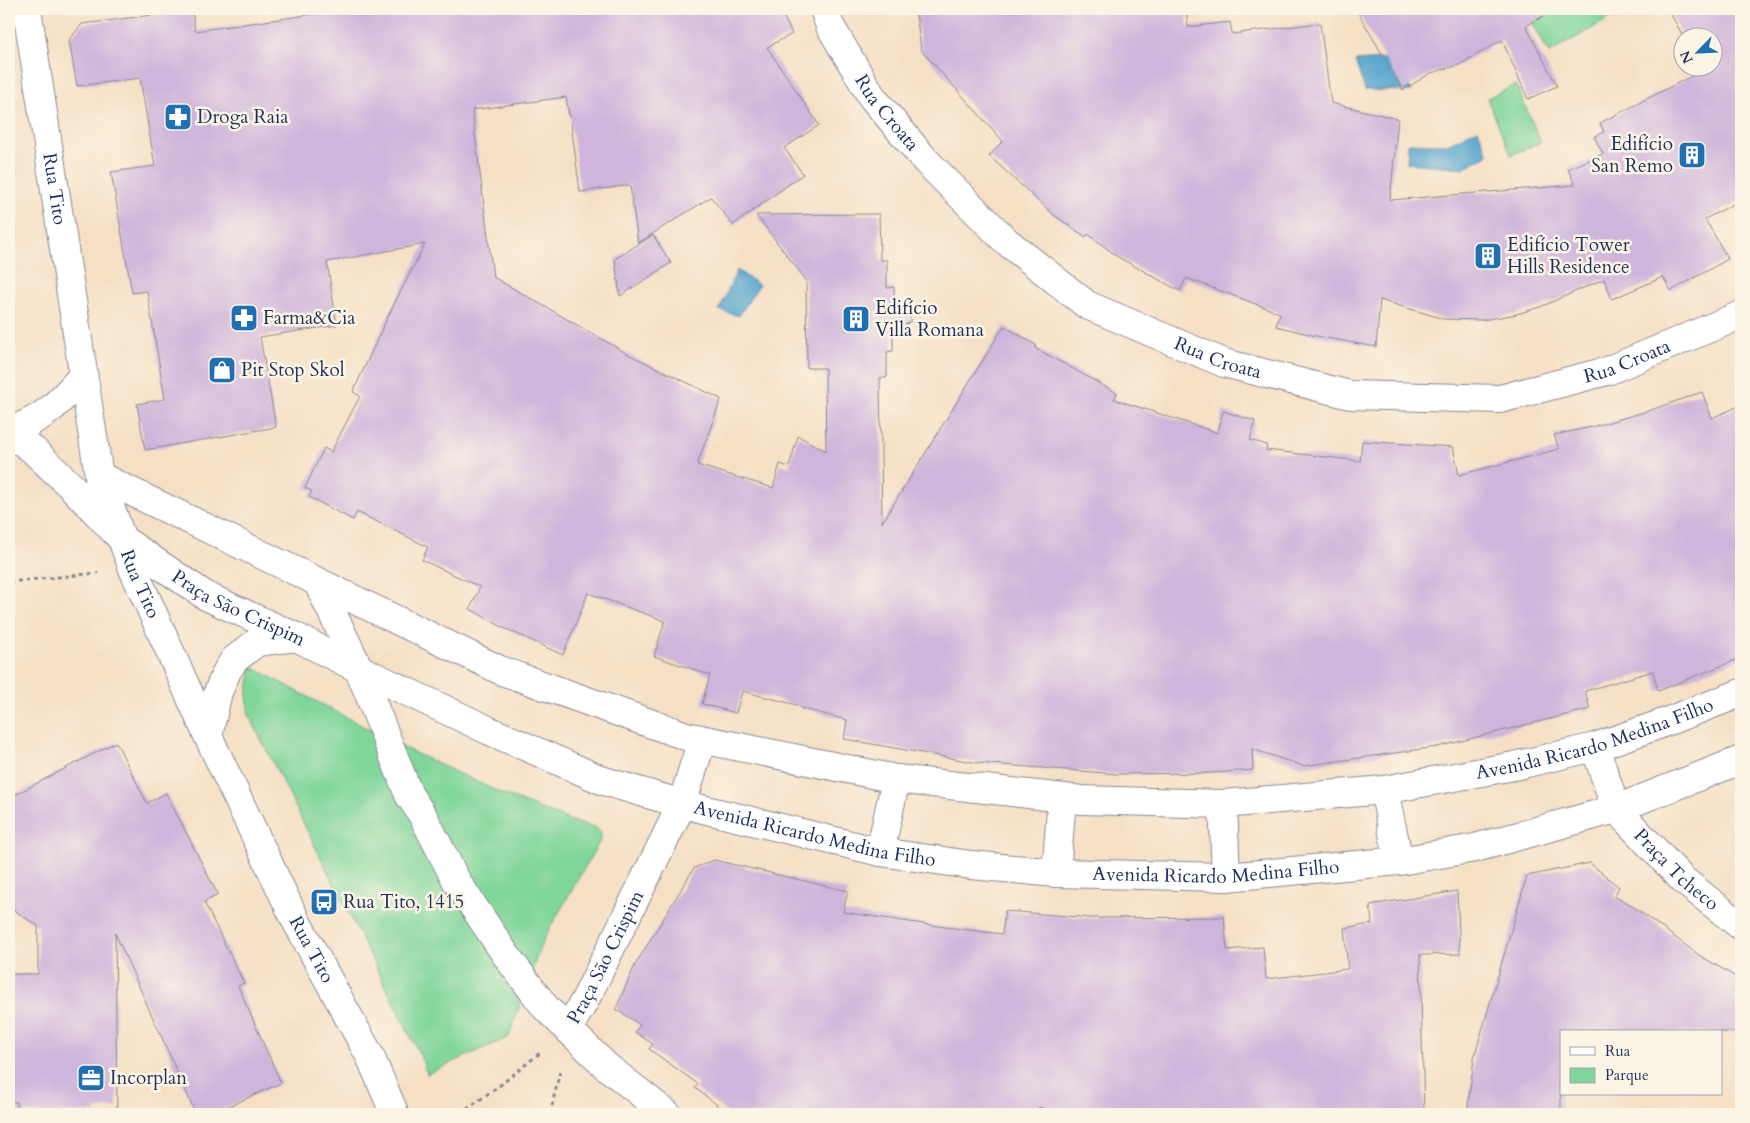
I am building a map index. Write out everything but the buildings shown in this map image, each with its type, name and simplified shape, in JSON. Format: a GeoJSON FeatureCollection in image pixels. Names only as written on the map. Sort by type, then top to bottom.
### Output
{"type":"FeatureCollection","features":[{"type":"Feature","properties":{"kind":"street","name":"Rua Tito"},"geometry":{"type":"LineString","coordinates":[[27,9],[99,476],[133,570],[208,736],[294,919],[370,1056],[393,1114]]}},
{"type":"Feature","properties":{"kind":"street","name":"Rua Croata"},"geometry":{"type":"LineString","coordinates":[[824,9],[830,26],[872,97],[926,162],[1006,241],[1087,305],[1224,363],[1350,395],[1500,399],[1607,371],[1741,315]]}},
{"type":"Feature","properties":{"kind":"street"},"geometry":{"type":"LineString","coordinates":[[9,431],[40,418],[56,406],[83,375]]}},
{"type":"Feature","properties":{"kind":"street"},"geometry":{"type":"LineString","coordinates":[[9,439],[21,441],[33,450],[122,539]]}},
{"type":"Feature","properties":{"kind":"street"},"geometry":{"type":"LineString","coordinates":[[99,476],[502,671],[597,706],[702,740]]}},
{"type":"Feature","properties":{"kind":"street","name":"Praça São Crispim"},"geometry":{"type":"LineString","coordinates":[[122,539],[206,596],[296,637],[490,731],[604,781],[682,804]]}},
{"type":"Feature","properties":{"kind":"street","name":"Praça São Crispim"},"geometry":{"type":"LineString","coordinates":[[316,581],[359,669],[410,794],[457,882],[508,958],[546,1008],[568,1029],[615,941],[682,804],[702,740]]}},
{"type":"Feature","properties":{"kind":"street"},"geometry":{"type":"LineString","coordinates":[[208,736],[218,692],[234,660],[256,642],[296,637]]}},
{"type":"Feature","properties":{"kind":"street","name":"Avenida Ricardo Medina Filho"},"geometry":{"type":"LineString","coordinates":[[702,740],[896,779],[1082,800],[1223,804],[1384,790],[1514,766],[1595,747],[1658,726],[1741,693]]}},
{"type":"Feature","properties":{"kind":"street"},"geometry":{"type":"LineString","coordinates":[[1595,747],[1616,809]]}},
{"type":"Feature","properties":{"kind":"street","name":"Avenida Ricardo Medina Filho"},"geometry":{"type":"LineString","coordinates":[[682,804],[880,852],[971,865],[1056,873],[1226,877],[1399,861],[1475,848],[1616,809],[1741,760]]}},
{"type":"Feature","properties":{"kind":"street"},"geometry":{"type":"LineString","coordinates":[[880,852],[896,779]]}},
{"type":"Feature","properties":{"kind":"street"},"geometry":{"type":"LineString","coordinates":[[1384,790],[1399,861]]}},
{"type":"Feature","properties":{"kind":"street"},"geometry":{"type":"LineString","coordinates":[[1056,873],[1062,798]]}},
{"type":"Feature","properties":{"kind":"street"},"geometry":{"type":"LineString","coordinates":[[1223,804],[1226,877]]}},
{"type":"Feature","properties":{"kind":"street","name":"Praça Tcheco"},"geometry":{"type":"LineString","coordinates":[[1616,809],[1683,880],[1741,926]]}},
{"type":"Feature","properties":{"kind":"street"},"geometry":{"type":"LineString","coordinates":[[568,1029],[606,1066],[667,1114]]}},
{"type":"Feature","properties":{"kind":"path"},"geometry":{"type":"LineString","coordinates":[[9,582],[133,570]]}},
{"type":"Feature","properties":{"kind":"path"},"geometry":{"type":"LineString","coordinates":[[460,1114],[503,1083],[568,1029]]}},
{"type":"Feature","properties":{"kind":"green space"},"geometry":{"type":"Polygon","coordinates":[[[1552,9],[1615,9],[1617,14],[1549,53],[1531,20],[1552,9]]]}},
{"type":"Feature","properties":{"kind":"green space"},"geometry":{"type":"Polygon","coordinates":[[[1516,85],[1541,142],[1511,155],[1487,98],[1516,85]]]}},
{"type":"Feature","properties":{"kind":"green space"},"geometry":{"type":"Polygon","coordinates":[[[252,667],[402,747],[505,795],[574,822],[595,827],[601,833],[601,839],[539,950],[509,1037],[427,1074],[420,1055],[249,715],[247,694],[252,667]]]}},
{"type":"Feature","properties":{"kind":"water"},"geometry":{"type":"Polygon","coordinates":[[[1397,58],[1411,91],[1365,90],[1355,61],[1397,58]]]}},
{"type":"Feature","properties":{"kind":"water"},"geometry":{"type":"Polygon","coordinates":[[[1478,129],[1488,155],[1463,168],[1407,163],[1408,143],[1447,144],[1478,129]]]}},
{"type":"Feature","properties":{"kind":"water"},"geometry":{"type":"Polygon","coordinates":[[[737,270],[759,285],[739,316],[719,310],[737,270]]]}},
{"type":"Feature","properties":{"kind":"place","name":"Droga Raia"},"geometry":{"type":"Point","coordinates":[178,117]}},
{"type":"Feature","properties":{"kind":"place","name":"Edifício San Remo"},"geometry":{"type":"Point","coordinates":[1692,155]}},
{"type":"Feature","properties":{"kind":"place","name":"Edifício Tower Hills Residence"},"geometry":{"type":"Point","coordinates":[1488,256]}},
{"type":"Feature","properties":{"kind":"place","name":"Farma&Cia"},"geometry":{"type":"Point","coordinates":[244,318]}},
{"type":"Feature","properties":{"kind":"place","name":"Edifício Villa Romana"},"geometry":{"type":"Point","coordinates":[856,319]}},
{"type":"Feature","properties":{"kind":"place","name":"Pit Stop Skol"},"geometry":{"type":"Point","coordinates":[222,370]}},
{"type":"Feature","properties":{"kind":"place","name":"Rua Tito, 1415"},"geometry":{"type":"Point","coordinates":[324,902]}},
{"type":"Feature","properties":{"kind":"place","name":"Incorplan"},"geometry":{"type":"Point","coordinates":[91,1078]}}]}
